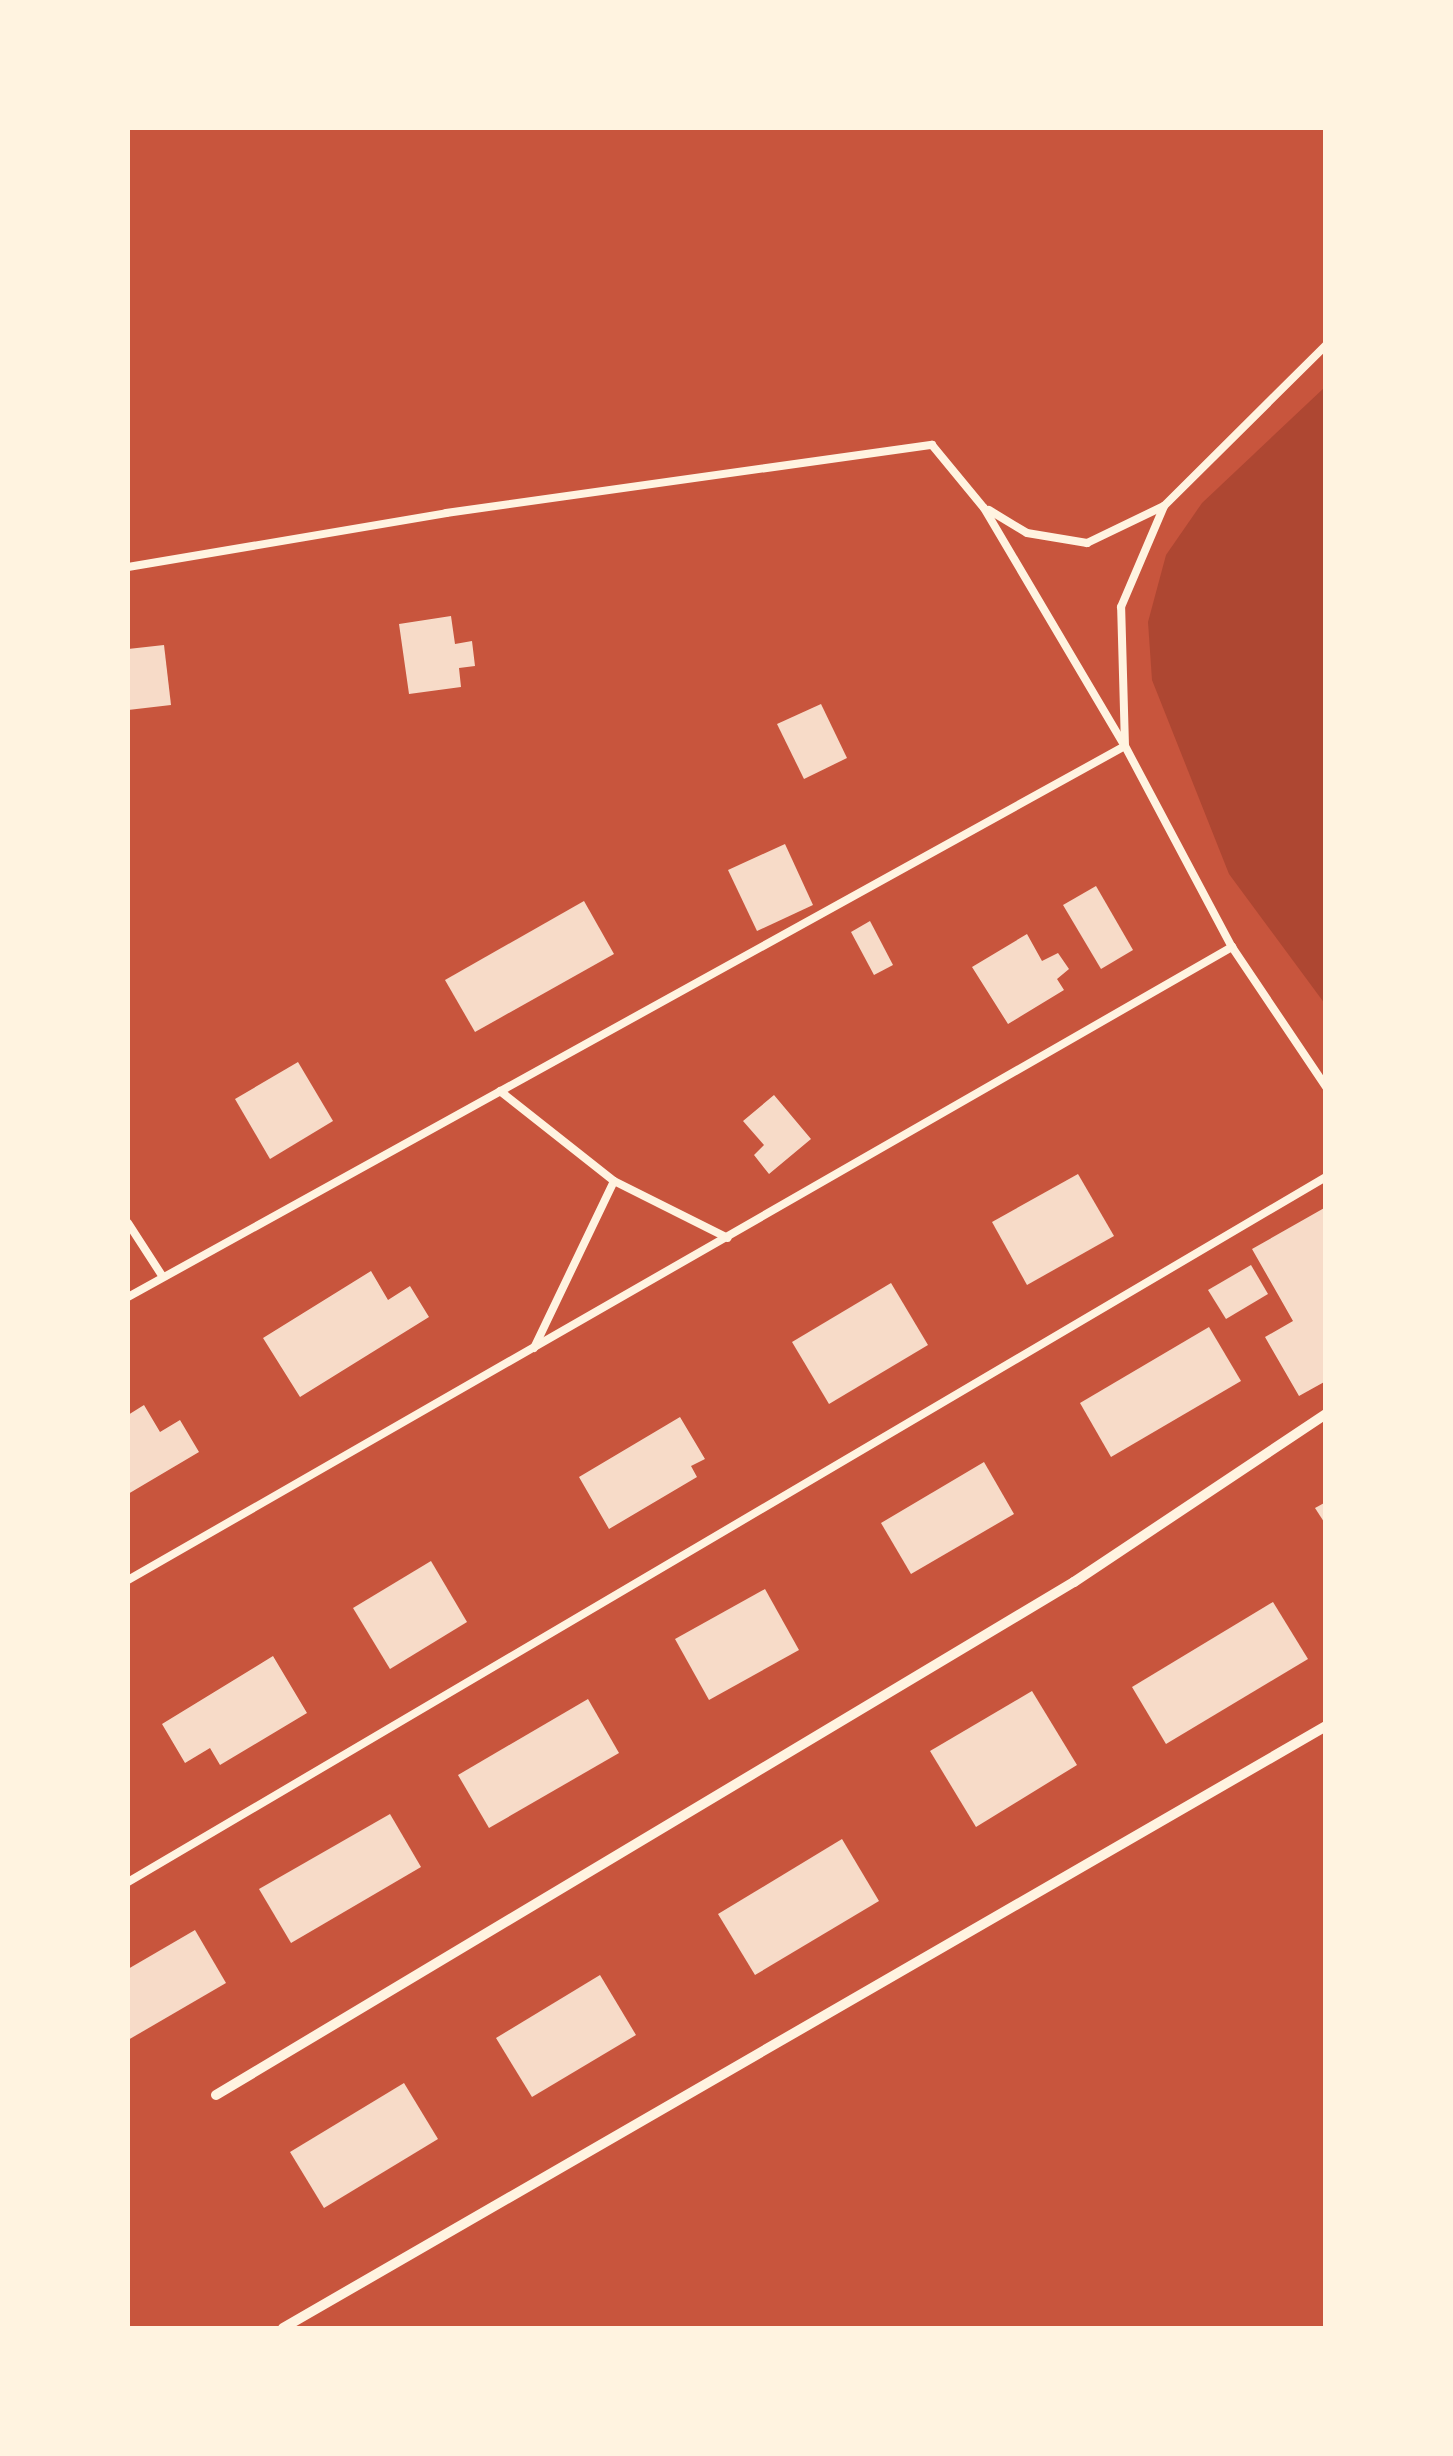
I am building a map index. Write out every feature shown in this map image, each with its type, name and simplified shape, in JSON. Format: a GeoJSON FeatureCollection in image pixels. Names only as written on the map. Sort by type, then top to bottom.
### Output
{"type":"FeatureCollection","features":[{"type":"Feature","properties":{"kind":"street"},"geometry":{"type":"LineString","coordinates":[[216,2094],[1074,1582],[1326,1414]]}},
{"type":"Feature","properties":{"kind":"street"},"geometry":{"type":"LineString","coordinates":[[284,2328],[1326,1726]]}},
{"type":"Feature","properties":{"kind":"lane"},"geometry":{"type":"LineString","coordinates":[[984,508],[1028,533],[1087,543],[1164,506],[1326,345]]}},
{"type":"Feature","properties":{"kind":"lane"},"geometry":{"type":"LineString","coordinates":[[128,567],[932,445],[984,508],[1125,746],[1232,947],[1326,1087]]}},
{"type":"Feature","properties":{"kind":"lane"},"geometry":{"type":"LineString","coordinates":[[1125,746],[1121,608],[1164,506]]}},
{"type":"Feature","properties":{"kind":"lane"},"geometry":{"type":"LineString","coordinates":[[128,1297],[1125,746]]}},
{"type":"Feature","properties":{"kind":"lane"},"geometry":{"type":"LineString","coordinates":[[128,1580],[1232,947]]}},
{"type":"Feature","properties":{"kind":"lane"},"geometry":{"type":"LineString","coordinates":[[500,1091],[614,1181],[728,1238]]}},
{"type":"Feature","properties":{"kind":"lane"},"geometry":{"type":"LineString","coordinates":[[128,1882],[1326,1178]]}},
{"type":"Feature","properties":{"kind":"lane"},"geometry":{"type":"LineString","coordinates":[[534,1348],[614,1181]]}},
{"type":"Feature","properties":{"kind":"lane"},"geometry":{"type":"LineString","coordinates":[[128,1224],[164,1277]]}},
{"type":"Feature","properties":{"kind":"shaded area"},"geometry":{"type":"Polygon","coordinates":[[[1325,387],[1325,1004],[1229,874],[1152,680],[1148,622],[1166,555],[1202,503],[1325,387]]]}},
{"type":"Feature","properties":{"kind":"building"},"geometry":{"type":"Polygon","coordinates":[[[451,616],[455,644],[472,641],[475,666],[459,668],[461,687],[409,694],[399,624],[451,616]]]}},
{"type":"Feature","properties":{"kind":"building"},"geometry":{"type":"Polygon","coordinates":[[[164,645],[171,705],[128,710],[128,649],[164,645]]]}},
{"type":"Feature","properties":{"kind":"building"},"geometry":{"type":"Polygon","coordinates":[[[821,704],[847,758],[804,779],[777,724],[821,704]]]}},
{"type":"Feature","properties":{"kind":"building"},"geometry":{"type":"Polygon","coordinates":[[[785,844],[813,905],[757,931],[728,870],[785,844]]]}},
{"type":"Feature","properties":{"kind":"building"},"geometry":{"type":"Polygon","coordinates":[[[1096,886],[1133,950],[1101,969],[1063,905],[1096,886]]]}},
{"type":"Feature","properties":{"kind":"building"},"geometry":{"type":"Polygon","coordinates":[[[584,901],[614,954],[475,1032],[445,980],[584,901]]]}},
{"type":"Feature","properties":{"kind":"building"},"geometry":{"type":"Polygon","coordinates":[[[870,921],[893,965],[874,975],[851,932],[870,921]]]}},
{"type":"Feature","properties":{"kind":"building"},"geometry":{"type":"Polygon","coordinates":[[[1027,934],[1042,961],[1058,953],[1069,969],[1057,979],[1064,990],[1008,1024],[972,967],[1027,934]]]}},
{"type":"Feature","properties":{"kind":"building"},"geometry":{"type":"Polygon","coordinates":[[[298,1062],[333,1121],[270,1159],[235,1099],[298,1062]]]}},
{"type":"Feature","properties":{"kind":"building"},"geometry":{"type":"Polygon","coordinates":[[[774,1095],[811,1139],[769,1174],[754,1155],[764,1145],[743,1121],[774,1095]]]}},
{"type":"Feature","properties":{"kind":"building"},"geometry":{"type":"Polygon","coordinates":[[[1078,1174],[1114,1236],[1027,1285],[992,1222],[1078,1174]]]}},
{"type":"Feature","properties":{"kind":"building"},"geometry":{"type":"Polygon","coordinates":[[[1326,1207],[1326,1381],[1299,1396],[1265,1337],[1293,1321],[1252,1249],[1326,1207]]]}},
{"type":"Feature","properties":{"kind":"building"},"geometry":{"type":"Polygon","coordinates":[[[1251,1265],[1268,1294],[1226,1319],[1208,1290],[1251,1265]]]}},
{"type":"Feature","properties":{"kind":"building"},"geometry":{"type":"Polygon","coordinates":[[[371,1271],[388,1300],[410,1286],[429,1317],[300,1397],[263,1338],[371,1271]]]}},
{"type":"Feature","properties":{"kind":"building"},"geometry":{"type":"Polygon","coordinates":[[[891,1283],[928,1345],[829,1404],[792,1342],[891,1283]]]}},
{"type":"Feature","properties":{"kind":"building"},"geometry":{"type":"Polygon","coordinates":[[[1209,1327],[1241,1381],[1111,1457],[1080,1403],[1209,1327]]]}},
{"type":"Feature","properties":{"kind":"building"},"geometry":{"type":"Polygon","coordinates":[[[144,1405],[160,1432],[180,1420],[199,1452],[128,1494],[128,1415],[144,1405]]]}},
{"type":"Feature","properties":{"kind":"building"},"geometry":{"type":"Polygon","coordinates":[[[680,1417],[705,1459],[691,1466],[697,1477],[609,1529],[579,1477],[680,1417]]]}},
{"type":"Feature","properties":{"kind":"building"},"geometry":{"type":"Polygon","coordinates":[[[984,1462],[1014,1514],[911,1574],[881,1523],[984,1462]]]}},
{"type":"Feature","properties":{"kind":"building"},"geometry":{"type":"Polygon","coordinates":[[[1326,1502],[1326,1525],[1315,1508],[1326,1502]]]}},
{"type":"Feature","properties":{"kind":"building"},"geometry":{"type":"Polygon","coordinates":[[[431,1561],[467,1622],[390,1669],[353,1608],[431,1561]]]}},
{"type":"Feature","properties":{"kind":"building"},"geometry":{"type":"Polygon","coordinates":[[[765,1589],[799,1650],[709,1700],[675,1639],[765,1589]]]}},
{"type":"Feature","properties":{"kind":"building"},"geometry":{"type":"Polygon","coordinates":[[[1273,1602],[1308,1659],[1166,1744],[1132,1687],[1273,1602]]]}},
{"type":"Feature","properties":{"kind":"building"},"geometry":{"type":"Polygon","coordinates":[[[273,1656],[307,1713],[220,1765],[210,1748],[185,1763],[162,1724],[273,1656]]]}},
{"type":"Feature","properties":{"kind":"building"},"geometry":{"type":"Polygon","coordinates":[[[1032,1691],[1077,1765],[976,1827],[930,1751],[1032,1691]]]}},
{"type":"Feature","properties":{"kind":"building"},"geometry":{"type":"Polygon","coordinates":[[[588,1699],[619,1753],[489,1828],[458,1775],[588,1699]]]}},
{"type":"Feature","properties":{"kind":"building"},"geometry":{"type":"Polygon","coordinates":[[[390,1814],[421,1867],[291,1943],[259,1889],[390,1814]]]}},
{"type":"Feature","properties":{"kind":"building"},"geometry":{"type":"Polygon","coordinates":[[[842,1839],[879,1901],[755,1975],[718,1914],[842,1839]]]}},
{"type":"Feature","properties":{"kind":"building"},"geometry":{"type":"Polygon","coordinates":[[[195,1930],[226,1983],[128,2040],[128,1969],[195,1930]]]}},
{"type":"Feature","properties":{"kind":"building"},"geometry":{"type":"Polygon","coordinates":[[[600,1975],[636,2035],[532,2097],[496,2038],[600,1975]]]}},
{"type":"Feature","properties":{"kind":"building"},"geometry":{"type":"Polygon","coordinates":[[[404,2083],[438,2139],[324,2208],[290,2152],[404,2083]]]}}]}
